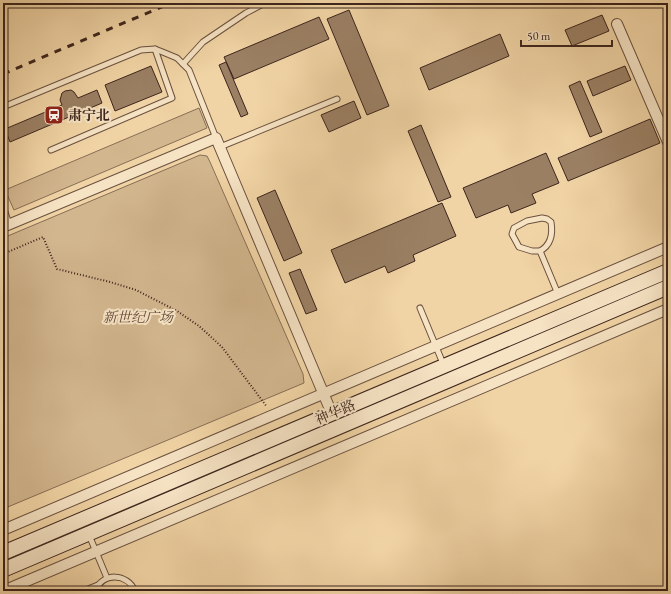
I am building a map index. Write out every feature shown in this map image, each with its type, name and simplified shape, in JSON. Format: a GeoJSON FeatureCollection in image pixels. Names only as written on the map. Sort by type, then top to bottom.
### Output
{"type":"FeatureCollection","features":[{"type":"Feature","properties":{"kind":"main road","name":"神华路"},"geometry":{"type":"LineString","coordinates":[[3,553],[668,270]]}},
{"type":"Feature","properties":{"kind":"main road","name":"神华路"},"geometry":{"type":"LineString","coordinates":[[3,570],[668,287]]}},
{"type":"Feature","properties":{"kind":"street"},"geometry":{"type":"LineString","coordinates":[[617,24],[668,142]]}},
{"type":"Feature","properties":{"kind":"street"},"geometry":{"type":"LineString","coordinates":[[6,226],[218,142],[332,414]]}},
{"type":"Feature","properties":{"kind":"street"},"geometry":{"type":"LineString","coordinates":[[3,530],[668,247]]}},
{"type":"Feature","properties":{"kind":"street"},"geometry":{"type":"LineString","coordinates":[[4,591],[668,309]]}},
{"type":"Feature","properties":{"kind":"lane"},"geometry":{"type":"LineString","coordinates":[[183,64],[203,42],[246,13],[265,3]]}},
{"type":"Feature","properties":{"kind":"lane"},"geometry":{"type":"LineString","coordinates":[[51,150],[172,98],[155,49]]}},
{"type":"Feature","properties":{"kind":"lane"},"geometry":{"type":"LineString","coordinates":[[3,107],[141,50],[155,49],[177,58],[189,70],[218,142],[338,99]]}},
{"type":"Feature","properties":{"kind":"lane"},"geometry":{"type":"LineString","coordinates":[[3,206],[6,226]]}},
{"type":"Feature","properties":{"kind":"lane"},"geometry":{"type":"LineString","coordinates":[[547,218],[551,222],[552,233],[549,242],[540,251],[532,251],[519,247],[512,234],[514,228],[527,221],[547,218]]}},
{"type":"Feature","properties":{"kind":"lane"},"geometry":{"type":"LineString","coordinates":[[540,251],[558,294]]}},
{"type":"Feature","properties":{"kind":"lane"},"geometry":{"type":"LineString","coordinates":[[420,308],[444,366]]}},
{"type":"Feature","properties":{"kind":"lane"},"geometry":{"type":"LineString","coordinates":[[88,534],[107,578]]}},
{"type":"Feature","properties":{"kind":"lane"},"geometry":{"type":"LineString","coordinates":[[83,591],[99,584],[107,578],[119,577],[129,582],[134,591]]}},
{"type":"Feature","properties":{"kind":"lane"},"geometry":{"type":"LineString","coordinates":[[96,591],[99,584]]}},
{"type":"Feature","properties":{"kind":"path"},"geometry":{"type":"LineString","coordinates":[[3,254],[43,237],[57,269],[136,290],[177,311],[199,326],[222,347],[273,415]]}},
{"type":"Feature","properties":{"kind":"green space"},"geometry":{"type":"Polygon","coordinates":[[[199,108],[207,128],[14,210],[5,190],[199,108]]]}},
{"type":"Feature","properties":{"kind":"green space","name":"新世纪广场"},"geometry":{"type":"Polygon","coordinates":[[[200,155],[207,156],[210,162],[303,374],[304,383],[3,509],[3,238],[200,155]]]}},
{"type":"Feature","properties":{"kind":"building"},"geometry":{"type":"Polygon","coordinates":[[[349,10],[389,106],[367,115],[327,19],[349,10]]]}},
{"type":"Feature","properties":{"kind":"building"},"geometry":{"type":"Polygon","coordinates":[[[602,15],[609,31],[572,46],[565,30],[602,15]]]}},
{"type":"Feature","properties":{"kind":"building"},"geometry":{"type":"Polygon","coordinates":[[[319,17],[329,39],[234,79],[224,57],[319,17]]]}},
{"type":"Feature","properties":{"kind":"building"},"geometry":{"type":"Polygon","coordinates":[[[500,34],[509,56],[429,90],[420,68],[500,34]]]}},
{"type":"Feature","properties":{"kind":"building"},"geometry":{"type":"Polygon","coordinates":[[[226,62],[248,114],[241,117],[219,65],[226,62]]]}},
{"type":"Feature","properties":{"kind":"building"},"geometry":{"type":"Polygon","coordinates":[[[151,66],[162,92],[115,111],[105,85],[151,66]]]}},
{"type":"Feature","properties":{"kind":"building"},"geometry":{"type":"Polygon","coordinates":[[[625,66],[631,80],[593,96],[587,81],[625,66]]]}},
{"type":"Feature","properties":{"kind":"building"},"geometry":{"type":"Polygon","coordinates":[[[580,81],[602,132],[590,137],[569,86],[580,81]]]}},
{"type":"Feature","properties":{"kind":"building"},"geometry":{"type":"Polygon","coordinates":[[[71,90],[78,98],[97,90],[102,103],[10,142],[5,129],[62,105],[60,100],[62,93],[71,90]]]}},
{"type":"Feature","properties":{"kind":"building"},"geometry":{"type":"Polygon","coordinates":[[[354,101],[361,118],[329,132],[321,115],[354,101]]]}},
{"type":"Feature","properties":{"kind":"building"},"geometry":{"type":"Polygon","coordinates":[[[650,119],[660,143],[568,181],[558,158],[650,119]]]}},
{"type":"Feature","properties":{"kind":"building"},"geometry":{"type":"Polygon","coordinates":[[[421,125],[451,197],[438,202],[408,131],[421,125]]]}},
{"type":"Feature","properties":{"kind":"building"},"geometry":{"type":"Polygon","coordinates":[[[546,153],[559,183],[532,194],[536,203],[511,213],[508,205],[476,218],[463,188],[546,153]]]}},
{"type":"Feature","properties":{"kind":"building"},"geometry":{"type":"Polygon","coordinates":[[[275,190],[302,253],[284,261],[257,198],[275,190]]]}},
{"type":"Feature","properties":{"kind":"building"},"geometry":{"type":"Polygon","coordinates":[[[442,203],[456,236],[413,255],[415,261],[388,273],[385,266],[345,283],[331,250],[442,203]]]}},
{"type":"Feature","properties":{"kind":"building"},"geometry":{"type":"Polygon","coordinates":[[[300,269],[317,310],[306,314],[289,273],[300,269]]]}},
{"type":"Feature","properties":{"kind":"railway"},"geometry":{"type":"LineString","coordinates":[[3,74],[171,3]]}},
{"type":"Feature","properties":{"kind":"place","name":"肃宁北"},"geometry":{"type":"Point","coordinates":[54,115]}}]}
